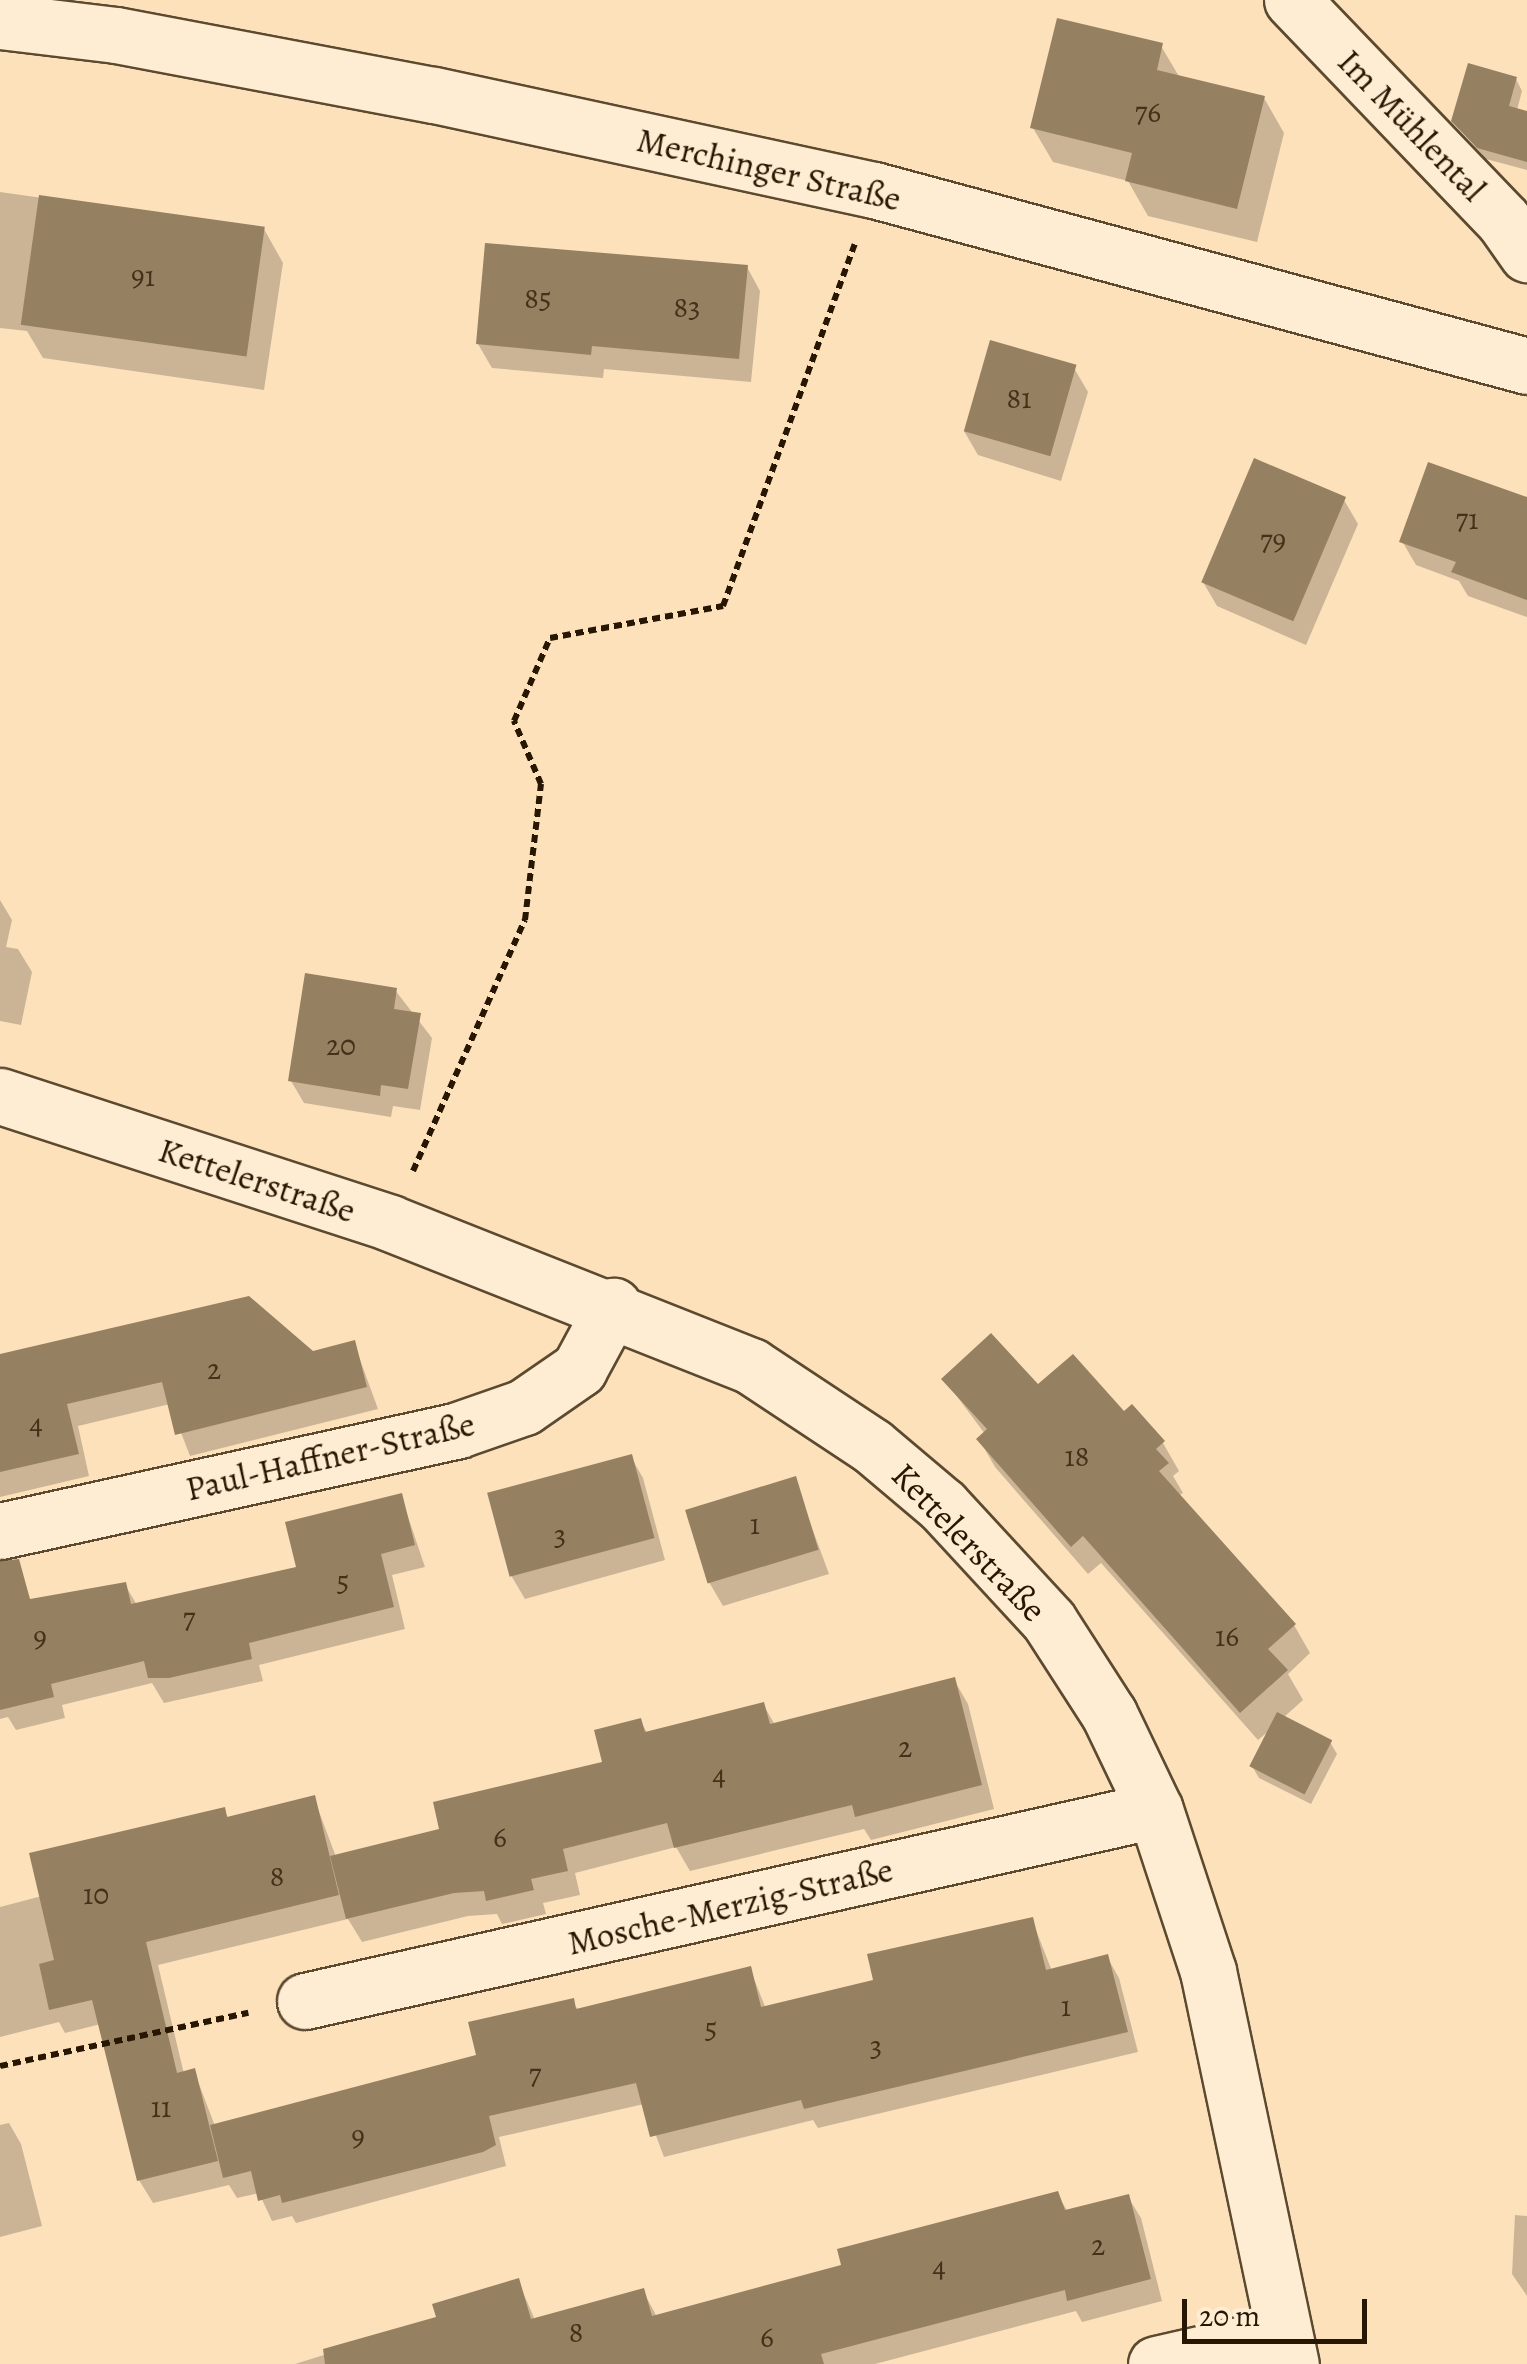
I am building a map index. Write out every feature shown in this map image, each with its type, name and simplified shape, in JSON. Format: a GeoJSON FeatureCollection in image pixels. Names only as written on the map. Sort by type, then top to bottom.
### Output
{"type":"FeatureCollection","features":[{"type":"Feature","properties":{"kind":"street","name":"Im Mühlental"},"geometry":{"type":"LineString","coordinates":[[1292,0],[1527,254]]}},
{"type":"Feature","properties":{"kind":"street","name":"Merchinger Straße"},"geometry":{"type":"LineString","coordinates":[[0,21],[116,35],[434,95],[874,190],[1527,366]]}},
{"type":"Feature","properties":{"kind":"street","name":"Kettelerstraße"},"geometry":{"type":"LineString","coordinates":[[0,1096],[390,1223],[614,1306],[752,1366],[872,1446],[943,1506],[1049,1621],[1109,1714],[1155,1810],[1208,1970],[1287,2349]]}},
{"type":"Feature","properties":{"kind":"street","name":"Paul-Haffner-Straße"},"geometry":{"type":"LineString","coordinates":[[0,1530],[458,1430],[524,1407],[579,1368],[614,1306]]}},
{"type":"Feature","properties":{"kind":"street","name":"Mosche-Merzig-Straße"},"geometry":{"type":"LineString","coordinates":[[305,2001],[1155,1810]]}},
{"type":"Feature","properties":{"kind":"street"},"geometry":{"type":"LineString","coordinates":[[1156,2364],[1287,2349]]}},
{"type":"Feature","properties":{"kind":"path"},"geometry":{"type":"LineString","coordinates":[[390,1223],[525,920],[541,784],[514,721],[550,638],[723,606],[874,190]]}},
{"type":"Feature","properties":{"kind":"path"},"geometry":{"type":"LineString","coordinates":[[0,2066],[305,2001]]}},
{"type":"Feature","properties":{"kind":"building"},"geometry":{"type":"Polygon","coordinates":[[[1057,18],[1163,43],[1157,70],[1265,96],[1237,209],[1125,181],[1132,153],[1030,128],[1057,18]]]}},
{"type":"Feature","properties":{"kind":"building"},"geometry":{"type":"Polygon","coordinates":[[[1468,63],[1517,77],[1509,106],[1527,111],[1527,162],[1477,148],[1451,121],[1468,63]]]}},
{"type":"Feature","properties":{"kind":"building"},"geometry":{"type":"Polygon","coordinates":[[[39,195],[265,227],[247,356],[21,325],[39,195]]]}},
{"type":"Feature","properties":{"kind":"building"},"geometry":{"type":"Polygon","coordinates":[[[485,243],[748,265],[739,359],[592,346],[591,355],[476,344],[485,243]]]}},
{"type":"Feature","properties":{"kind":"building"},"geometry":{"type":"Polygon","coordinates":[[[990,340],[1077,365],[1050,456],[964,431],[990,340]]]}},
{"type":"Feature","properties":{"kind":"building"},"geometry":{"type":"Polygon","coordinates":[[[1254,458],[1346,497],[1293,621],[1201,582],[1254,458]]]}},
{"type":"Feature","properties":{"kind":"building"},"geometry":{"type":"Polygon","coordinates":[[[1428,462],[1527,497],[1527,600],[1451,572],[1456,562],[1399,542],[1428,462]]]}},
{"type":"Feature","properties":{"kind":"building"},"geometry":{"type":"Polygon","coordinates":[[[305,973],[397,988],[394,1009],[421,1013],[408,1089],[381,1085],[380,1096],[288,1081],[305,973]]]}},
{"type":"Feature","properties":{"kind":"building"},"geometry":{"type":"Polygon","coordinates":[[[249,1296],[313,1351],[355,1340],[367,1387],[175,1435],[162,1382],[67,1404],[79,1454],[0,1472],[0,1354],[249,1296]]]}},
{"type":"Feature","properties":{"kind":"building"},"geometry":{"type":"Polygon","coordinates":[[[991,1333],[1038,1384],[1073,1354],[1124,1411],[1132,1404],[1165,1441],[1156,1449],[1169,1463],[1159,1471],[1296,1624],[1268,1649],[1288,1670],[1240,1713],[1083,1536],[1071,1547],[976,1439],[987,1429],[941,1379],[991,1333]]]}},
{"type":"Feature","properties":{"kind":"building"},"geometry":{"type":"Polygon","coordinates":[[[632,1454],[655,1538],[510,1577],[487,1493],[632,1454]]]}},
{"type":"Feature","properties":{"kind":"building"},"geometry":{"type":"Polygon","coordinates":[[[796,1476],[819,1550],[708,1584],[685,1510],[796,1476]]]}},
{"type":"Feature","properties":{"kind":"building"},"geometry":{"type":"Polygon","coordinates":[[[402,1493],[415,1545],[381,1554],[394,1607],[249,1643],[252,1659],[169,1678],[148,1678],[144,1661],[51,1684],[54,1697],[0,1710],[0,1561],[19,1559],[30,1599],[126,1582],[131,1604],[296,1567],[285,1522],[402,1493]]]}},
{"type":"Feature","properties":{"kind":"building"},"geometry":{"type":"Polygon","coordinates":[[[955,1677],[982,1785],[855,1817],[852,1805],[674,1848],[667,1823],[563,1849],[568,1871],[531,1879],[534,1890],[486,1901],[484,1891],[454,1893],[346,1919],[330,1856],[439,1829],[433,1802],[602,1762],[594,1730],[641,1718],[645,1732],[764,1702],[770,1724],[955,1677]]]}},
{"type":"Feature","properties":{"kind":"building"},"geometry":{"type":"Polygon","coordinates":[[[1277,1712],[1332,1740],[1305,1794],[1249,1766],[1277,1712]]]}},
{"type":"Feature","properties":{"kind":"building"},"geometry":{"type":"Polygon","coordinates":[[[315,1795],[339,1895],[146,1942],[177,2073],[195,2068],[218,2161],[137,2181],[92,2000],[49,2010],[39,1964],[54,1960],[29,1853],[225,1807],[227,1817],[315,1795]]]}},
{"type":"Feature","properties":{"kind":"building"},"geometry":{"type":"Polygon","coordinates":[[[1033,1917],[1046,1970],[1108,1954],[1128,2032],[804,2109],[801,2100],[650,2137],[636,2083],[489,2116],[496,2145],[483,2152],[282,2203],[280,2195],[258,2201],[251,2171],[223,2178],[210,2125],[476,2055],[468,2022],[574,1998],[576,2009],[751,1966],[761,2007],[873,1980],[867,1954],[1033,1917]]]}},
{"type":"Feature","properties":{"kind":"building"},"geometry":{"type":"Polygon","coordinates":[[[1058,2191],[1065,2210],[1129,2194],[1151,2279],[1067,2301],[1065,2290],[821,2354],[824,2364],[325,2364],[323,2349],[436,2317],[432,2304],[519,2278],[531,2319],[644,2288],[652,2316],[841,2265],[837,2249],[1058,2191]]]}}]}
